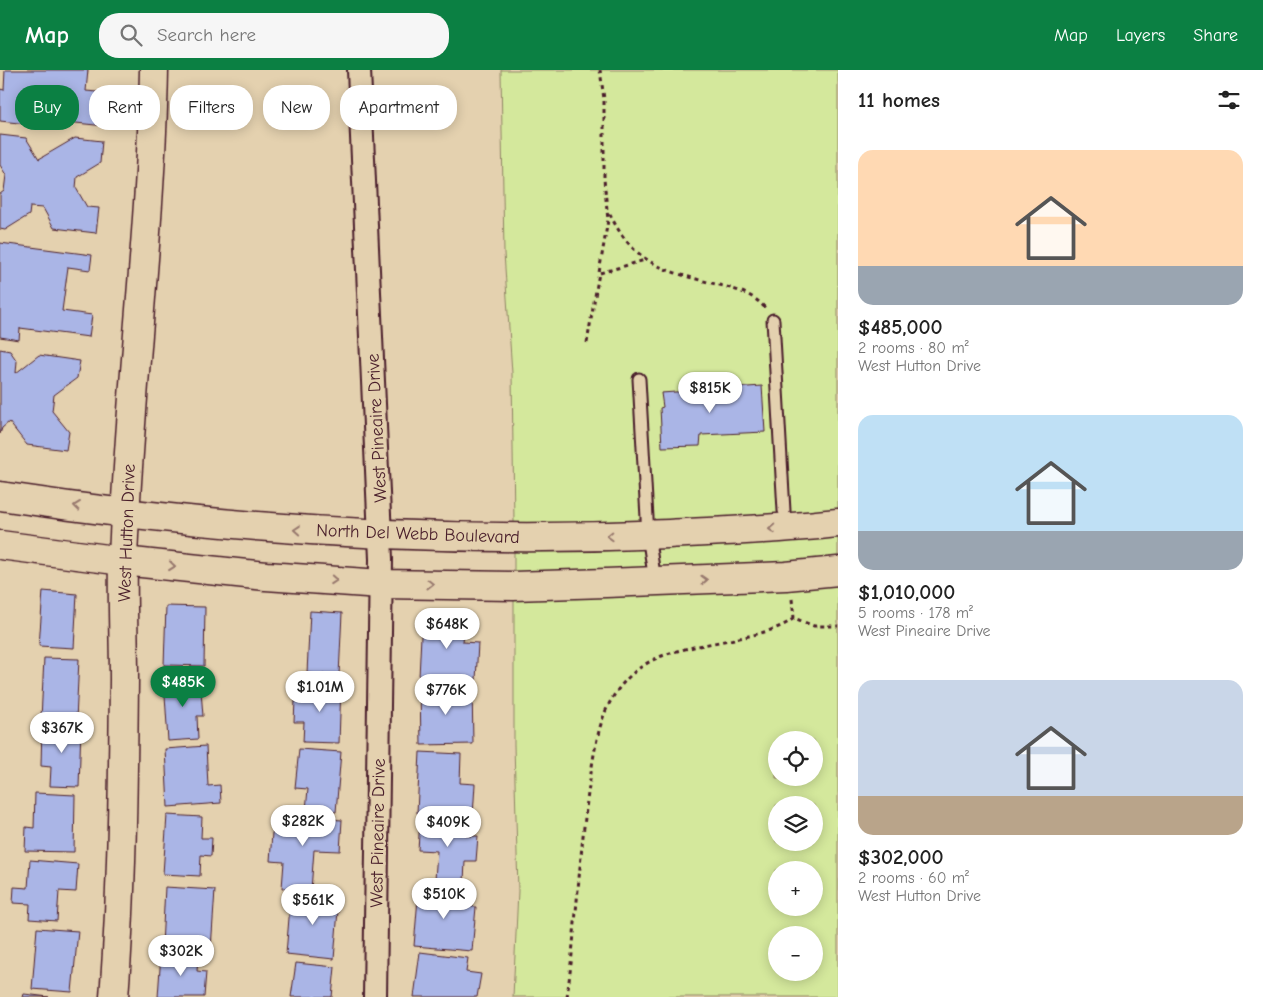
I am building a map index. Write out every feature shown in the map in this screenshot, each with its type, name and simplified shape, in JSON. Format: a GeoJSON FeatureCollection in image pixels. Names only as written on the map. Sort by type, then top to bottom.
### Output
{"type":"FeatureCollection","features":[{"type":"Feature","properties":{"kind":"street","name":"West Hutton Drive"},"geometry":{"type":"LineString","coordinates":[[114,997],[119,927],[123,768],[123,561],[153,147],[154,70]]}},
{"type":"Feature","properties":{"kind":"street","name":"West Pineaire Drive"},"geometry":{"type":"LineString","coordinates":[[360,70],[382,584],[375,997]]}},
{"type":"Feature","properties":{"kind":"street","name":"North Del Webb Boulevard"},"geometry":{"type":"LineString","coordinates":[[0,496],[268,528],[381,535],[515,537],[648,535],[785,528],[838,523]]}},
{"type":"Feature","properties":{"kind":"street"},"geometry":{"type":"LineString","coordinates":[[0,544],[123,561],[266,576],[382,584],[513,586],[786,576],[838,571]]}},
{"type":"Feature","properties":{"kind":"lane"},"geometry":{"type":"LineString","coordinates":[[773,320],[784,511]]}},
{"type":"Feature","properties":{"kind":"lane"},"geometry":{"type":"LineString","coordinates":[[639,379],[648,535],[655,581]]}},
{"type":"Feature","properties":{"kind":"path"},"geometry":{"type":"LineString","coordinates":[[587,343],[608,227],[603,172],[604,99],[600,70]]}},
{"type":"Feature","properties":{"kind":"path"},"geometry":{"type":"LineString","coordinates":[[608,211],[618,228],[645,260],[659,268],[749,294],[759,301],[773,320]]}},
{"type":"Feature","properties":{"kind":"path"},"geometry":{"type":"LineString","coordinates":[[600,273],[645,260]]}},
{"type":"Feature","properties":{"kind":"path"},"geometry":{"type":"LineString","coordinates":[[567,997],[584,827],[593,762],[604,715],[623,681],[653,660],[700,645],[778,628],[794,618],[814,626],[838,626]]}},
{"type":"Feature","properties":{"kind":"green space"},"geometry":{"type":"Polygon","coordinates":[[[501,70],[838,70],[838,997],[513,997],[518,891],[514,745],[512,373],[504,253],[501,70]]]}},
{"type":"Feature","properties":{"kind":"building"},"geometry":{"type":"Polygon","coordinates":[[[5,70],[88,70],[86,91],[89,91],[89,124],[79,123],[79,85],[15,85],[15,123],[0,121],[0,89],[4,90],[5,70]]]}},
{"type":"Feature","properties":{"kind":"building"},"geometry":{"type":"Polygon","coordinates":[[[0,135],[26,138],[39,159],[75,138],[102,141],[100,163],[77,177],[76,188],[87,207],[99,208],[96,233],[54,228],[43,208],[30,207],[29,215],[5,230],[0,229],[0,194],[4,191],[6,175],[0,165],[0,135]]]}},
{"type":"Feature","properties":{"kind":"building"},"geometry":{"type":"Polygon","coordinates":[[[0,243],[92,255],[90,270],[68,267],[62,311],[92,315],[89,337],[20,328],[19,340],[0,337],[0,243]]]}},
{"type":"Feature","properties":{"kind":"building"},"geometry":{"type":"Polygon","coordinates":[[[0,349],[10,351],[17,361],[16,373],[39,355],[80,361],[77,378],[54,395],[52,411],[69,432],[66,450],[27,445],[9,422],[2,428],[0,434],[0,349]]]}},
{"type":"Feature","properties":{"kind":"building"},"geometry":{"type":"Polygon","coordinates":[[[762,386],[765,432],[701,435],[700,446],[662,447],[660,408],[663,407],[661,393],[762,386]]]}},
{"type":"Feature","properties":{"kind":"building"},"geometry":{"type":"Polygon","coordinates":[[[43,591],[77,594],[74,648],[39,646],[43,591]]]}},
{"type":"Feature","properties":{"kind":"building"},"geometry":{"type":"Polygon","coordinates":[[[166,606],[205,607],[204,666],[164,665],[166,606]]]}},
{"type":"Feature","properties":{"kind":"building"},"geometry":{"type":"Polygon","coordinates":[[[310,611],[342,613],[339,675],[307,673],[310,611]]]}},
{"type":"Feature","properties":{"kind":"building"},"geometry":{"type":"Polygon","coordinates":[[[422,616],[465,618],[463,642],[478,643],[476,680],[419,677],[422,616]]]}},
{"type":"Feature","properties":{"kind":"building"},"geometry":{"type":"Polygon","coordinates":[[[44,658],[79,659],[76,720],[41,719],[44,658]]]}},
{"type":"Feature","properties":{"kind":"building"},"geometry":{"type":"Polygon","coordinates":[[[200,678],[203,716],[197,716],[198,739],[168,741],[164,680],[200,678]]]}},
{"type":"Feature","properties":{"kind":"building"},"geometry":{"type":"Polygon","coordinates":[[[305,684],[341,684],[339,743],[303,742],[304,722],[294,722],[295,701],[305,701],[305,684]]]}},
{"type":"Feature","properties":{"kind":"building"},"geometry":{"type":"Polygon","coordinates":[[[472,686],[473,744],[421,745],[420,687],[472,686]]]}},
{"type":"Feature","properties":{"kind":"building"},"geometry":{"type":"Polygon","coordinates":[[[42,725],[81,726],[79,787],[50,786],[51,767],[41,766],[42,725]]]}},
{"type":"Feature","properties":{"kind":"building"},"geometry":{"type":"Polygon","coordinates":[[[206,746],[208,786],[220,785],[221,803],[168,807],[165,749],[206,746]]]}},
{"type":"Feature","properties":{"kind":"building"},"geometry":{"type":"Polygon","coordinates":[[[299,749],[341,752],[336,812],[306,810],[308,789],[295,788],[299,749]]]}},
{"type":"Feature","properties":{"kind":"building"},"geometry":{"type":"Polygon","coordinates":[[[420,752],[461,754],[460,783],[475,784],[473,816],[417,813],[420,752]]]}},
{"type":"Feature","properties":{"kind":"building"},"geometry":{"type":"Polygon","coordinates":[[[35,793],[75,795],[74,852],[25,851],[26,827],[34,828],[35,793]]]}},
{"type":"Feature","properties":{"kind":"building"},"geometry":{"type":"Polygon","coordinates":[[[167,815],[202,817],[201,838],[212,838],[211,856],[201,855],[200,876],[163,874],[167,815]]]}},
{"type":"Feature","properties":{"kind":"building"},"geometry":{"type":"Polygon","coordinates":[[[283,816],[342,820],[340,851],[314,850],[311,890],[282,888],[284,862],[270,861],[272,833],[282,834],[283,816]]]}},
{"type":"Feature","properties":{"kind":"building"},"geometry":{"type":"Polygon","coordinates":[[[420,820],[466,822],[466,836],[478,836],[476,861],[465,861],[464,882],[435,880],[437,851],[418,850],[420,820]]]}},
{"type":"Feature","properties":{"kind":"building"},"geometry":{"type":"Polygon","coordinates":[[[30,860],[78,864],[76,892],[59,891],[57,921],[29,919],[30,904],[13,903],[14,887],[28,888],[30,860]]]}},
{"type":"Feature","properties":{"kind":"building"},"geometry":{"type":"Polygon","coordinates":[[[419,886],[461,890],[460,906],[476,907],[472,951],[414,946],[419,886]]]}},
{"type":"Feature","properties":{"kind":"building"},"geometry":{"type":"Polygon","coordinates":[[[165,887],[215,890],[211,949],[162,946],[165,887]]]}},
{"type":"Feature","properties":{"kind":"building"},"geometry":{"type":"Polygon","coordinates":[[[291,894],[339,898],[334,959],[286,954],[291,894]]]}},
{"type":"Feature","properties":{"kind":"building"},"geometry":{"type":"Polygon","coordinates":[[[37,928],[78,931],[72,992],[32,989],[37,928]]]}},
{"type":"Feature","properties":{"kind":"building"},"geometry":{"type":"Polygon","coordinates":[[[420,952],[468,958],[466,972],[481,974],[477,997],[414,997],[420,952]]]}},
{"type":"Feature","properties":{"kind":"building"},"geometry":{"type":"Polygon","coordinates":[[[161,954],[198,957],[197,971],[206,972],[204,997],[158,997],[161,954]]]}},
{"type":"Feature","properties":{"kind":"building"},"geometry":{"type":"Polygon","coordinates":[[[296,963],[335,967],[332,997],[291,997],[296,963]]]}},
{"type":"Feature","properties":{"kind":"building"},"geometry":{"type":"Polygon","coordinates":[[[24,994],[49,997],[23,997],[24,994]]]}}]}
